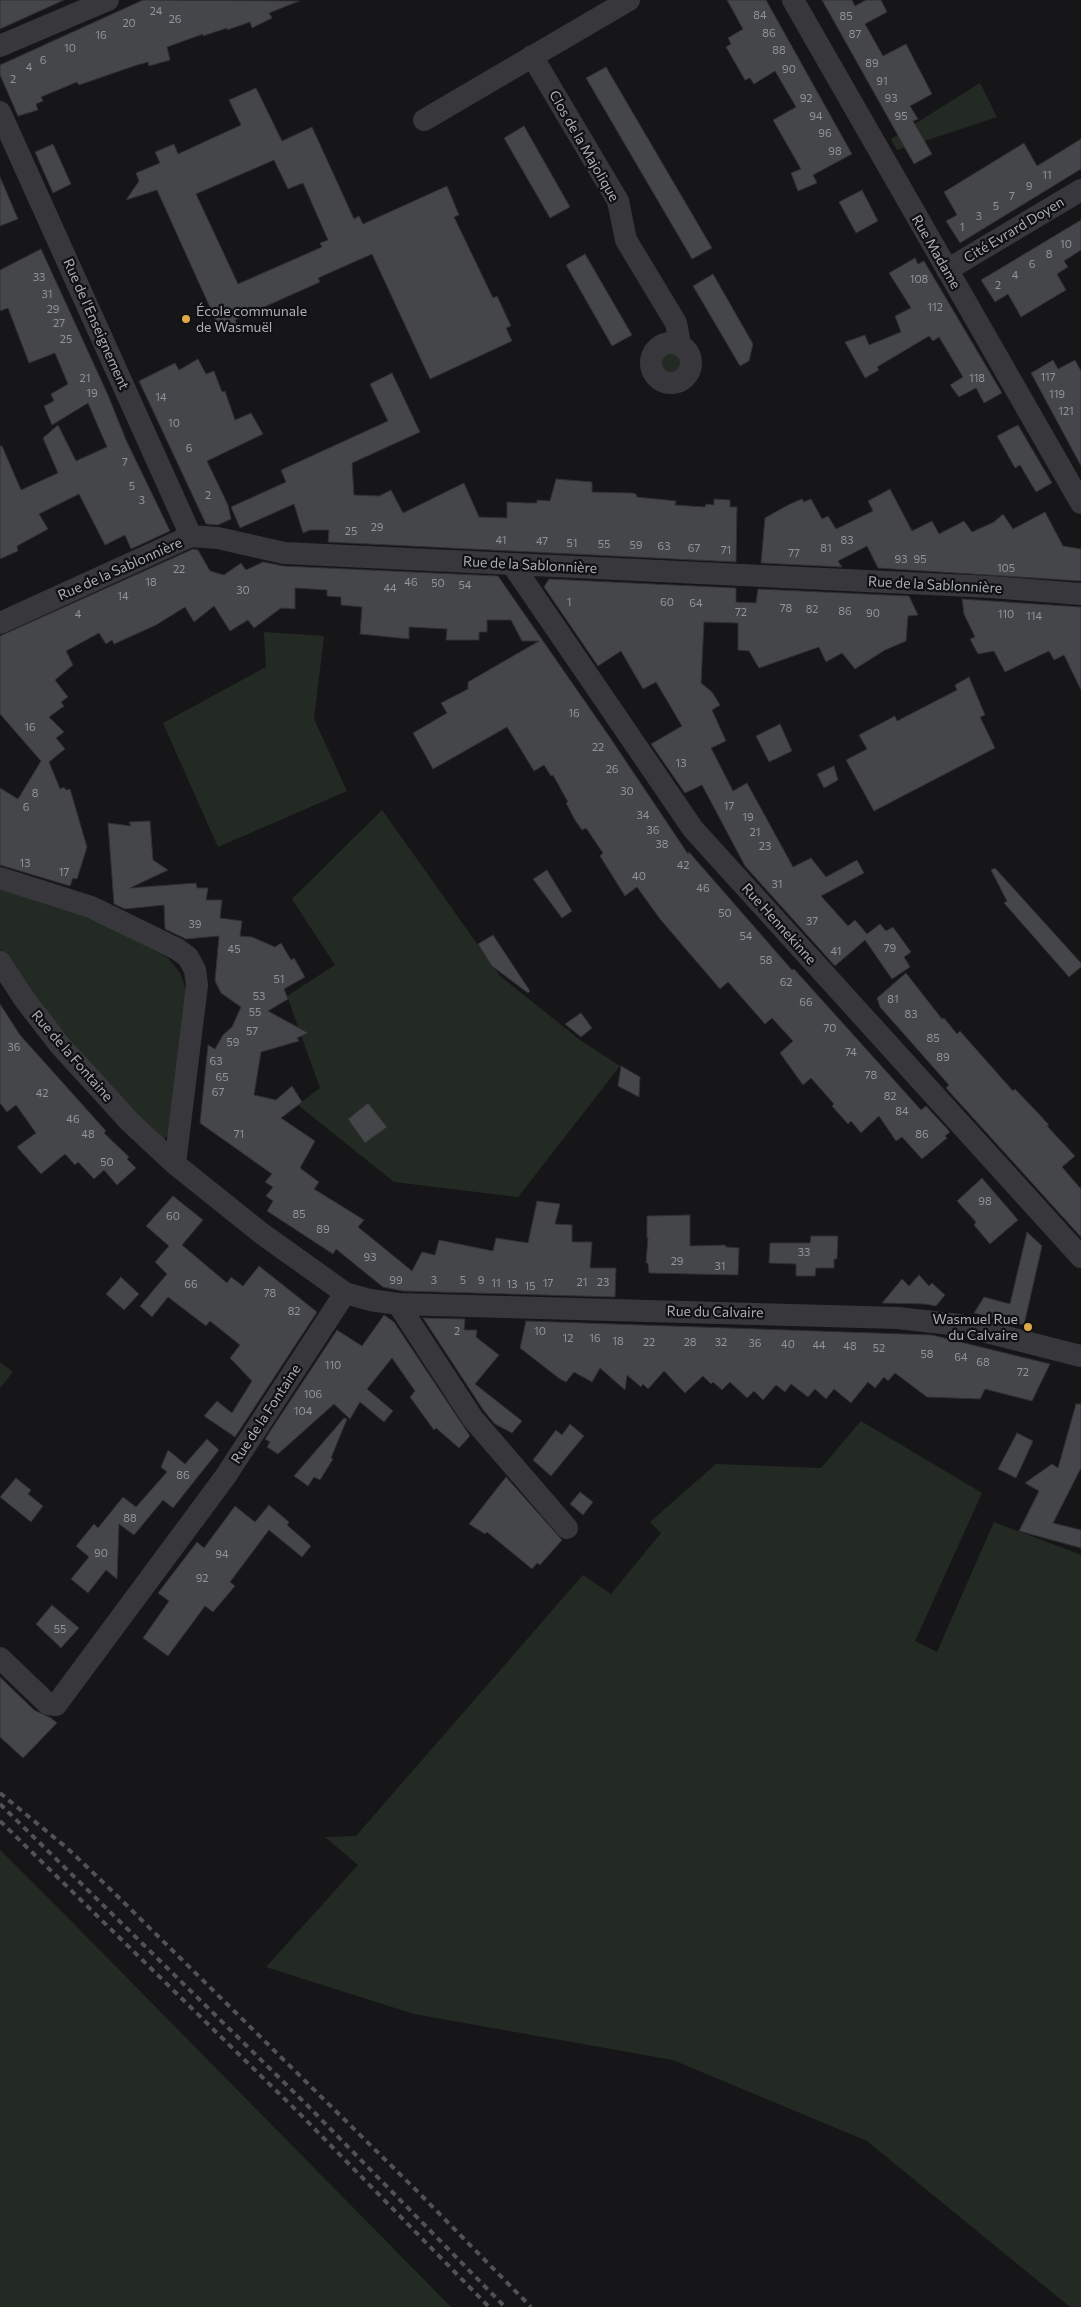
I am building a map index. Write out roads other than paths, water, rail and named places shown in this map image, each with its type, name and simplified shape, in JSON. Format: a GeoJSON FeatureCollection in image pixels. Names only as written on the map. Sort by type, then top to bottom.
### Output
{"type":"FeatureCollection","features":[{"type":"Feature","properties":{"kind":"street"},"geometry":{"type":"LineString","coordinates":[[0,46],[108,0]]}},
{"type":"Feature","properties":{"kind":"street"},"geometry":{"type":"LineString","coordinates":[[424,120],[628,0]]}},
{"type":"Feature","properties":{"kind":"street","name":"Rue Madame"},"geometry":{"type":"LineString","coordinates":[[792,0],[1081,503]]}},
{"type":"Feature","properties":{"kind":"street","name":"Clos de la Majolique"},"geometry":{"type":"LineString","coordinates":[[532,56],[618,202],[626,240],[676,323],[680,344]]}},
{"type":"Feature","properties":{"kind":"street","name":"Rue de l'Enseignement"},"geometry":{"type":"LineString","coordinates":[[0,112],[192,536]]}},
{"type":"Feature","properties":{"kind":"street","name":"Cité Evrard Doyen"},"geometry":{"type":"LineString","coordinates":[[946,270],[1081,190]]}},
{"type":"Feature","properties":{"kind":"street","name":"Rue de la Sablonnière"},"geometry":{"type":"LineString","coordinates":[[0,623],[192,536],[218,538],[284,553],[991,587],[1081,594]]}},
{"type":"Feature","properties":{"kind":"street","name":"Rue Hennekinne"},"geometry":{"type":"LineString","coordinates":[[512,564],[693,829],[1081,1257]]}},
{"type":"Feature","properties":{"kind":"street"},"geometry":{"type":"LineString","coordinates":[[0,878],[92,907],[188,957],[194,970],[197,985],[175,1164]]}},
{"type":"Feature","properties":{"kind":"street","name":"Rue de la Fontaine"},"geometry":{"type":"LineString","coordinates":[[0,962],[25,1000],[72,1058],[130,1122],[175,1164],[260,1233],[345,1293],[225,1477],[56,1704],[48,1704],[0,1658]]}},
{"type":"Feature","properties":{"kind":"street","name":"Rue du Calvaire"},"geometry":{"type":"LineString","coordinates":[[345,1293],[398,1304],[898,1318],[959,1325],[1081,1356]]}},
{"type":"Feature","properties":{"kind":"street"},"geometry":{"type":"LineString","coordinates":[[398,1304],[473,1419],[567,1528]]}},
{"type":"Feature","properties":{"kind":"railway"},"geometry":{"type":"LineString","coordinates":[[0,1793],[67,1848],[107,1886],[415,2189],[531,2307]]}},
{"type":"Feature","properties":{"kind":"railway"},"geometry":{"type":"LineString","coordinates":[[0,1804],[307,2105],[505,2307]]}},
{"type":"Feature","properties":{"kind":"railway"},"geometry":{"type":"LineString","coordinates":[[0,1821],[299,2113],[489,2307]]}},
{"type":"Feature","properties":{"kind":"place","name":"École communale de Wasmuël"},"geometry":{"type":"Point","coordinates":[186,319]}},
{"type":"Feature","properties":{"kind":"place","name":"Wasmuel Rue du Calvaire"},"geometry":{"type":"Point","coordinates":[1028,1327]}}]}
